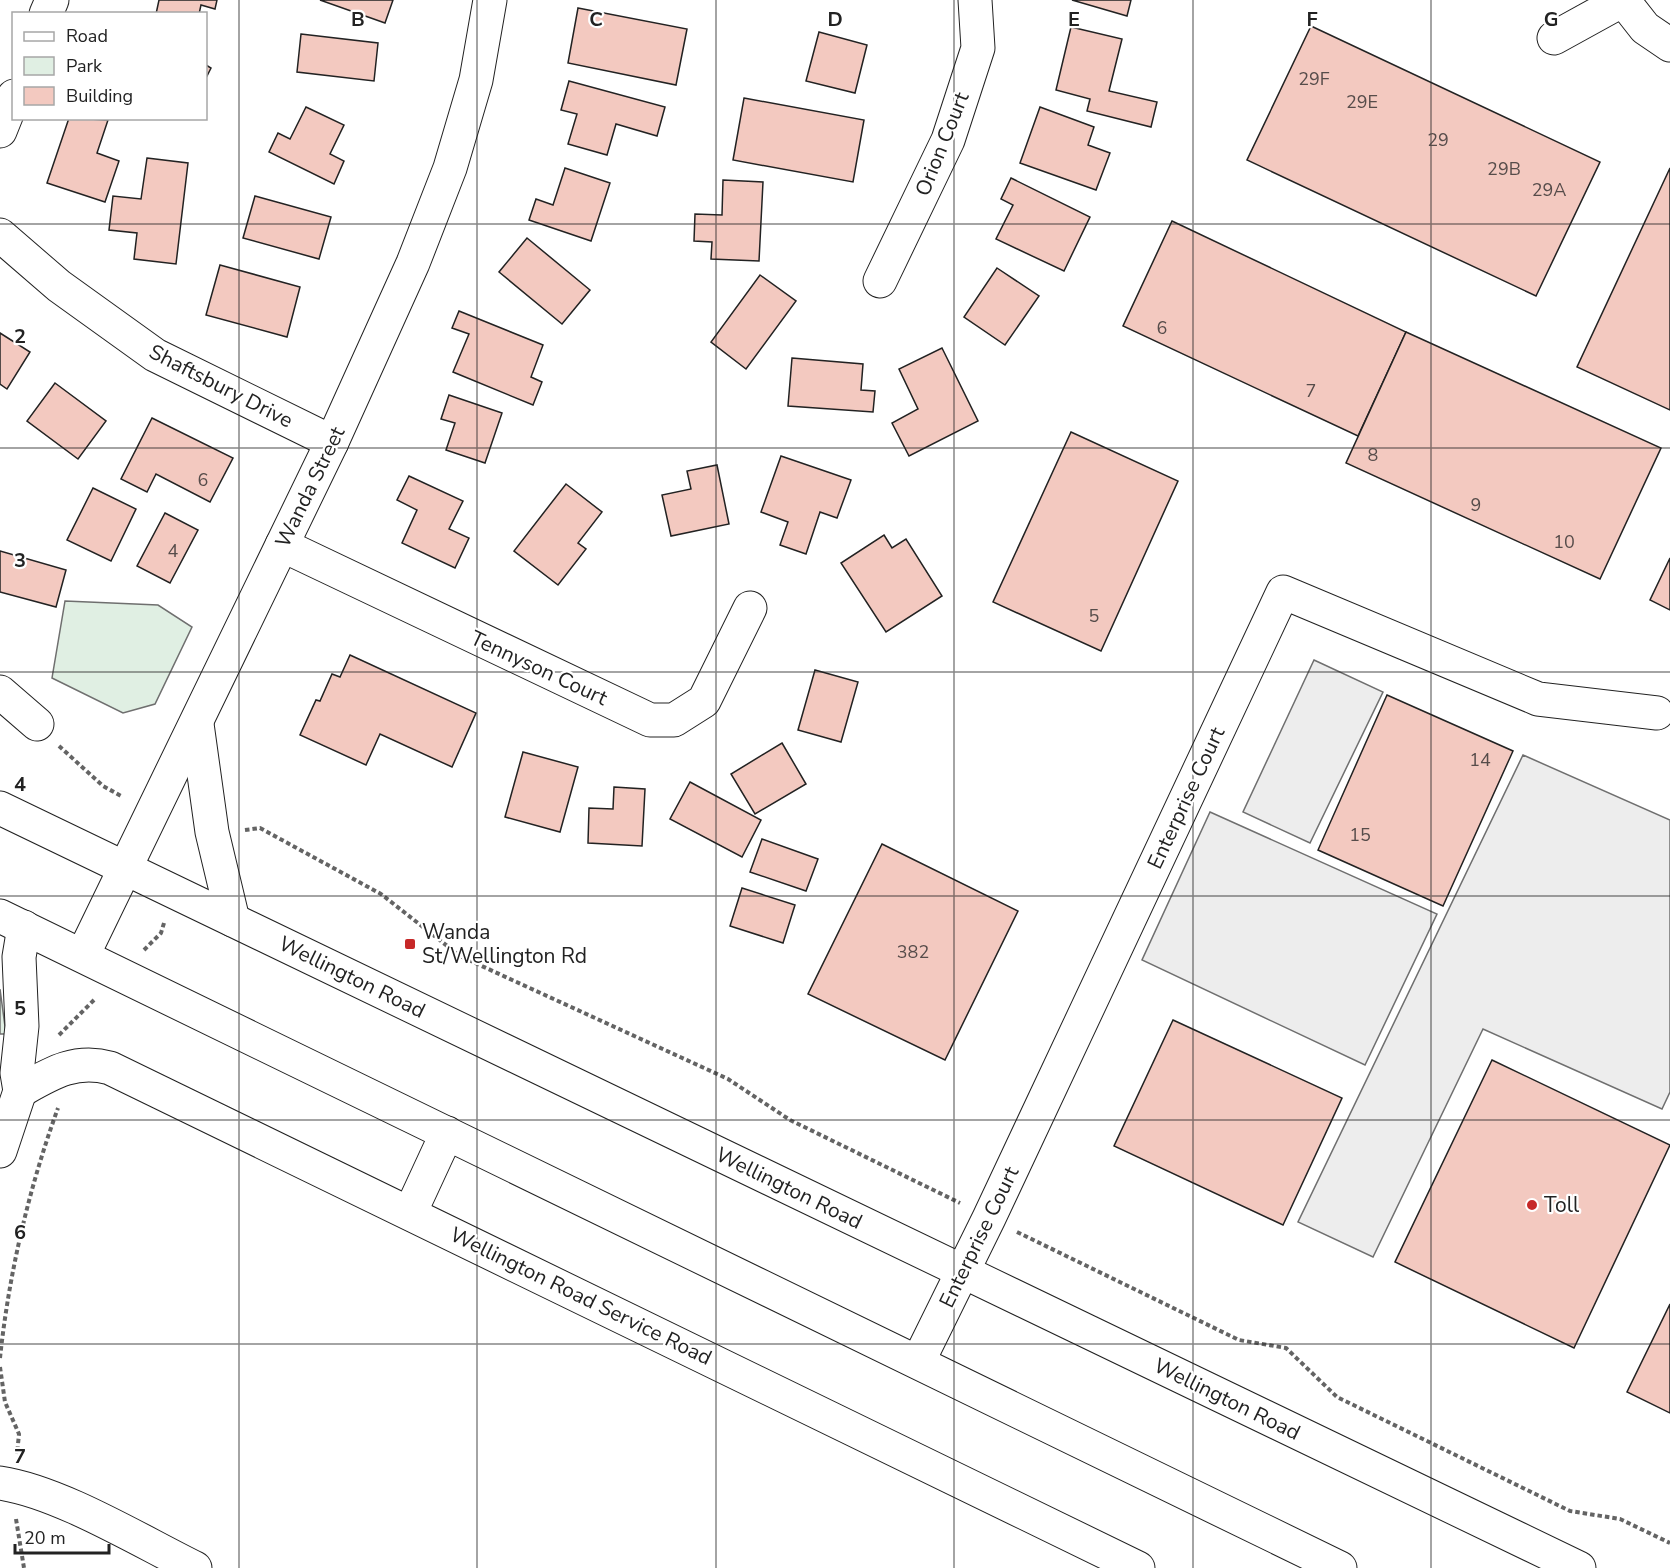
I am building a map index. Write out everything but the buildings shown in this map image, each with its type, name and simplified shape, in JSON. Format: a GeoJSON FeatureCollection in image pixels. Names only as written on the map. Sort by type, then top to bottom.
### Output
{"type":"FeatureCollection","features":[{"type":"Feature","properties":{"kind":"main road","name":"Wanda Street"},"geometry":{"type":"LineString","coordinates":[[83,955],[332,442],[413,263],[450,168],[476,80],[490,0]]}},
{"type":"Feature","properties":{"kind":"main road","name":"Orion Court"},"geometry":{"type":"LineString","coordinates":[[880,281],[948,140],[978,48],[975,0]]}},
{"type":"Feature","properties":{"kind":"main road"},"geometry":{"type":"LineString","coordinates":[[1554,38],[1623,0],[1645,28],[1670,45]]}},
{"type":"Feature","properties":{"kind":"main road"},"geometry":{"type":"LineString","coordinates":[[0,131],[12,101]]}},
{"type":"Feature","properties":{"kind":"main road","name":"Shaftsbury Drive"},"geometry":{"type":"LineString","coordinates":[[0,235],[59,286],[155,355],[332,442]]}},
{"type":"Feature","properties":{"kind":"main road","name":"Tennyson Court"},"geometry":{"type":"LineString","coordinates":[[282,545],[650,720],[674,720],[704,701],[750,608]]}},
{"type":"Feature","properties":{"kind":"main road","name":"Enterprise Court"},"geometry":{"type":"LineString","coordinates":[[918,1362],[989,1218],[1283,592],[1538,699],[1657,713]]}},
{"type":"Feature","properties":{"kind":"main road"},"geometry":{"type":"LineString","coordinates":[[0,692],[37,724]]}},
{"type":"Feature","properties":{"kind":"main road"},"geometry":{"type":"LineString","coordinates":[[197,724],[212,832],[233,920]]}},
{"type":"Feature","properties":{"kind":"main road","name":"Wellington Road"},"geometry":{"type":"LineString","coordinates":[[0,808],[127,867],[1579,1568]]}},
{"type":"Feature","properties":{"kind":"main road"},"geometry":{"type":"LineString","coordinates":[[12,921],[1340,1568]]}},
{"type":"Feature","properties":{"kind":"main road"},"geometry":{"type":"LineString","coordinates":[[0,1151],[20,1091],[17,1073],[22,1026],[19,957],[12,921]]}},
{"type":"Feature","properties":{"kind":"main road","name":"Wellington Road Service Road"},"geometry":{"type":"LineString","coordinates":[[20,1091],[57,1070],[72,1066],[98,1065],[110,1068],[1138,1568]]}},
{"type":"Feature","properties":{"kind":"main road"},"geometry":{"type":"LineString","coordinates":[[410,1213],[447,1133]]}},
{"type":"Feature","properties":{"kind":"main road"},"geometry":{"type":"LineString","coordinates":[[0,1483],[37,1492],[65,1504],[195,1568]]}},
{"type":"Feature","properties":{"kind":"path"},"geometry":{"type":"LineString","coordinates":[[37,724],[103,786],[153,813]]}},
{"type":"Feature","properties":{"kind":"path"},"geometry":{"type":"LineString","coordinates":[[212,832],[260,828],[381,894],[460,956],[728,1079],[789,1120],[1239,1340],[1286,1348],[1337,1397],[1570,1511],[1620,1519],[1670,1543]]}},
{"type":"Feature","properties":{"kind":"path"},"geometry":{"type":"LineString","coordinates":[[0,1358],[15,1257],[29,1200],[60,1101]]}},
{"type":"Feature","properties":{"kind":"path"},"geometry":{"type":"LineString","coordinates":[[0,1366],[5,1402],[19,1434]]}},
{"type":"Feature","properties":{"kind":"green space"},"geometry":{"type":"Polygon","coordinates":[[[65,601],[158,605],[192,627],[155,704],[123,713],[52,678],[65,601]]]}},
{"type":"Feature","properties":{"kind":"green space"},"geometry":{"type":"Polygon","coordinates":[[[0,989],[6,1034],[0,1034],[0,989]]]}},
{"type":"Feature","properties":{"kind":"shaded area"},"geometry":{"type":"Polygon","coordinates":[[[1314,660],[1383,692],[1310,843],[1243,812],[1314,660]]]}},
{"type":"Feature","properties":{"kind":"shaded area"},"geometry":{"type":"Polygon","coordinates":[[[1523,755],[1670,820],[1670,1092],[1662,1109],[1483,1029],[1373,1257],[1298,1222],[1523,755]]]}},
{"type":"Feature","properties":{"kind":"shaded area"},"geometry":{"type":"Polygon","coordinates":[[[1210,812],[1437,914],[1365,1065],[1142,960],[1210,812]]]}},
{"type":"Feature","properties":{"kind":"place","name":"Wanda St/Wellington Rd"},"geometry":{"type":"Point","coordinates":[410,944]}},
{"type":"Feature","properties":{"kind":"place","name":"Toll"},"geometry":{"type":"Point","coordinates":[1532,1205]}}]}
